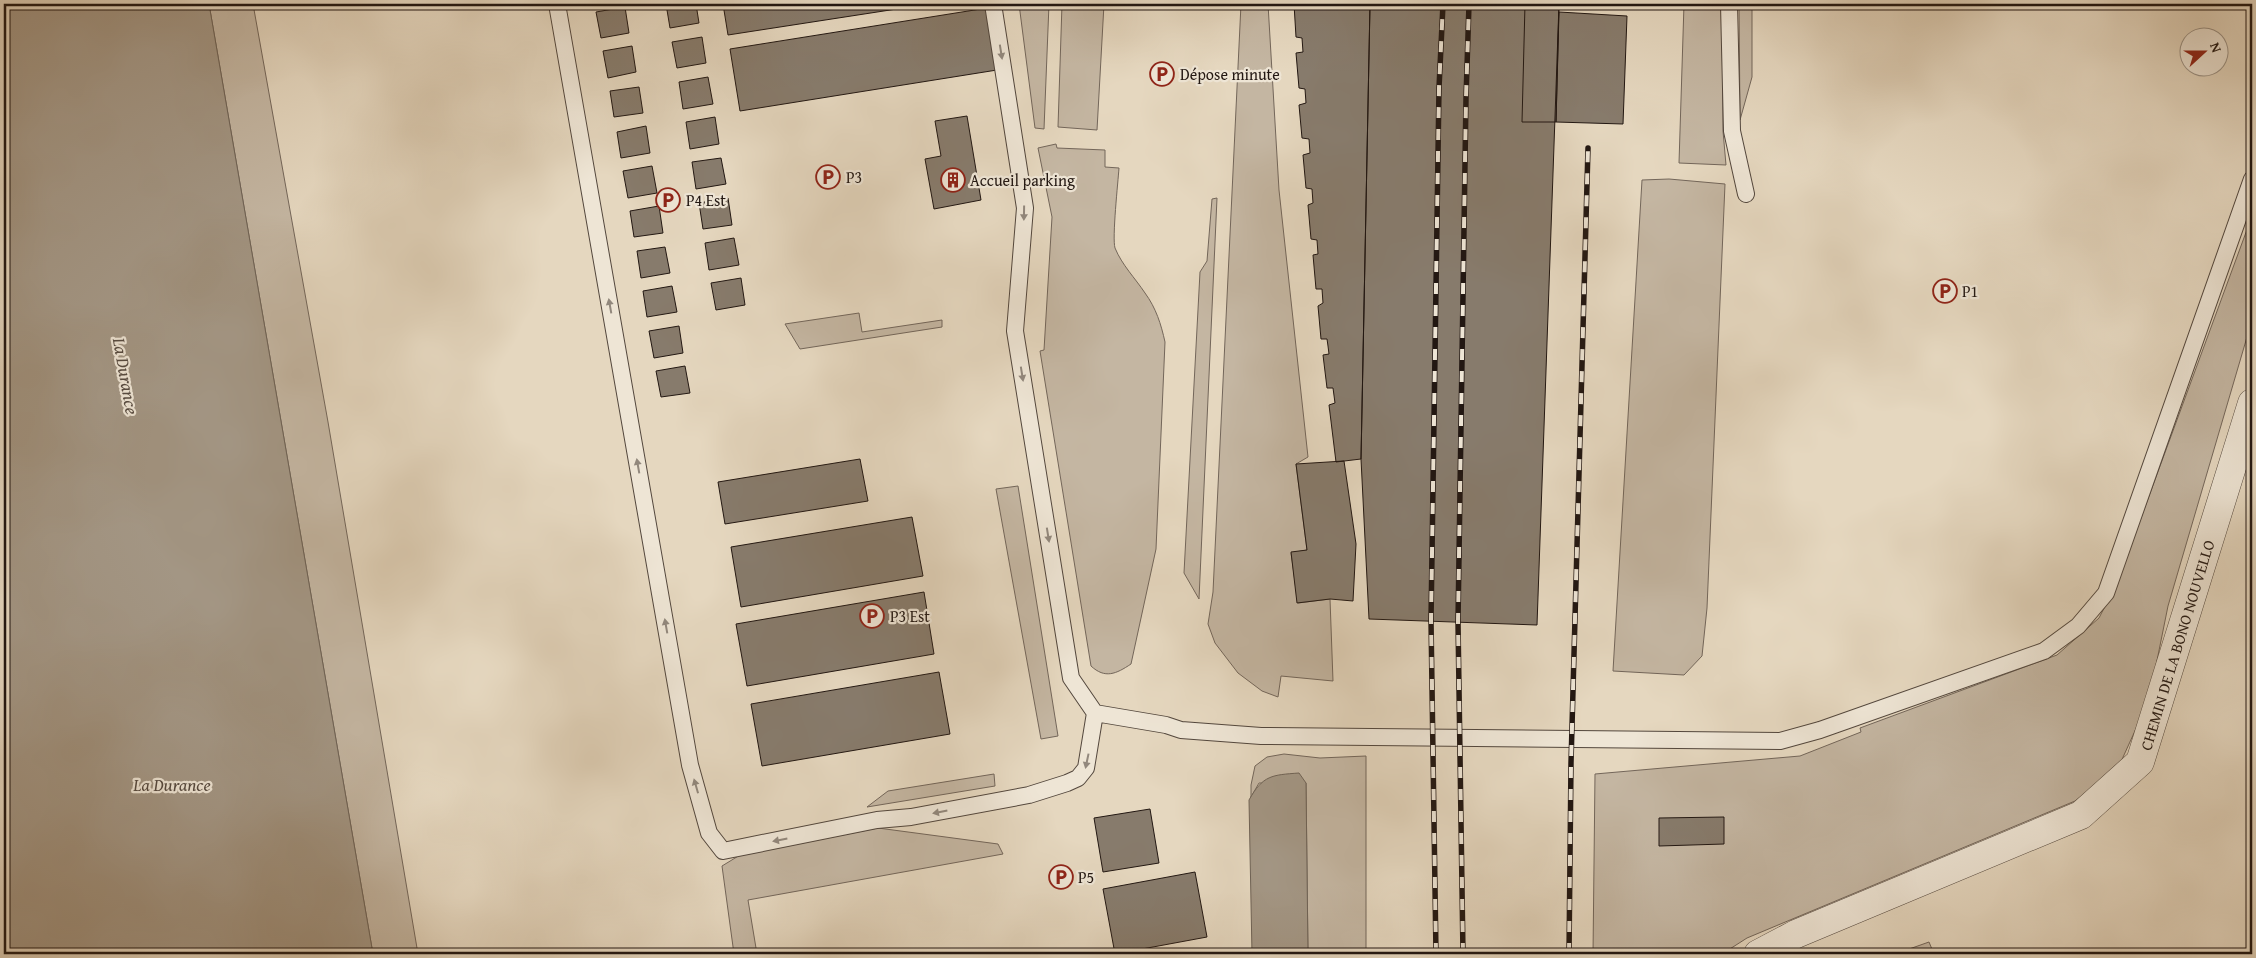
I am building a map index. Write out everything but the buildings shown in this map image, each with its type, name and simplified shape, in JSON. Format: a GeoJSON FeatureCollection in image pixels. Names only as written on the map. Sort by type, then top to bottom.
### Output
{"type":"FeatureCollection","features":[{"type":"Feature","properties":{"kind":"street","name":"CHEMIN DE LA BONO NOUVELLO"},"geometry":{"type":"LineString","coordinates":[[1758,954],[1796,934],[2081,815],[2140,762],[2252,403]]}},
{"type":"Feature","properties":{"kind":"lane"},"geometry":{"type":"LineString","coordinates":[[557,4],[689,756],[709,833],[723,851],[877,820],[911,817],[1020,797],[1048,790],[1078,778],[1086,768],[1095,713],[1071,678],[1015,331],[1025,208],[993,4]]}},
{"type":"Feature","properties":{"kind":"lane"},"geometry":{"type":"LineString","coordinates":[[1729,4],[1732,131],[1746,194]]}},
{"type":"Feature","properties":{"kind":"lane"},"geometry":{"type":"LineString","coordinates":[[1095,713],[1166,725],[1181,730],[1261,736],[1780,741],[1820,730],[2044,651],[2078,626],[2106,593],[2252,179]]}},
{"type":"Feature","properties":{"kind":"shaded area"},"geometry":{"type":"Polygon","coordinates":[[[209,4],[253,4],[328,422],[418,954],[373,954],[209,4]]]}},
{"type":"Feature","properties":{"kind":"shaded area"},"geometry":{"type":"Polygon","coordinates":[[[1019,4],[1049,4],[1044,129],[1035,128],[1019,4]]]}},
{"type":"Feature","properties":{"kind":"shaded area"},"geometry":{"type":"Polygon","coordinates":[[[1062,4],[1104,4],[1097,130],[1058,127],[1062,4]]]}},
{"type":"Feature","properties":{"kind":"shaded area"},"geometry":{"type":"Polygon","coordinates":[[[1241,4],[1268,4],[1279,190],[1308,457],[1296,464],[1307,550],[1291,553],[1298,603],[1330,599],[1333,681],[1281,676],[1278,697],[1262,691],[1238,673],[1215,643],[1208,624],[1213,592],[1241,4]]]}},
{"type":"Feature","properties":{"kind":"shaded area"},"geometry":{"type":"Polygon","coordinates":[[[1684,4],[1722,4],[1723,131],[1726,165],[1679,163],[1684,4]]]}},
{"type":"Feature","properties":{"kind":"shaded area"},"geometry":{"type":"Polygon","coordinates":[[[1739,4],[1752,4],[1752,77],[1740,120],[1739,4]]]}},
{"type":"Feature","properties":{"kind":"shaded area"},"geometry":{"type":"Polygon","coordinates":[[[1056,144],[1057,148],[1105,150],[1105,167],[1119,168],[1115,248],[1125,266],[1152,304],[1165,342],[1156,549],[1131,664],[1111,674],[1101,673],[1091,666],[1040,351],[1044,350],[1052,217],[1038,148],[1056,144]]]}},
{"type":"Feature","properties":{"kind":"shaded area"},"geometry":{"type":"Polygon","coordinates":[[[1669,179],[1725,184],[1707,608],[1702,656],[1684,675],[1613,671],[1642,180],[1669,179]]]}},
{"type":"Feature","properties":{"kind":"shaded area"},"geometry":{"type":"Polygon","coordinates":[[[1217,198],[1199,599],[1184,573],[1200,272],[1207,261],[1212,199],[1217,198]]]}},
{"type":"Feature","properties":{"kind":"shaded area"},"geometry":{"type":"Polygon","coordinates":[[[2252,216],[2252,320],[2168,606],[2149,700],[2119,766],[2075,801],[1747,938],[1722,954],[1593,954],[1595,774],[1800,756],[1861,732],[1860,728],[2057,655],[2099,618],[2117,583],[2252,216]]]}},
{"type":"Feature","properties":{"kind":"shaded area"},"geometry":{"type":"Polygon","coordinates":[[[859,313],[862,332],[942,320],[942,327],[800,349],[785,324],[859,313]]]}},
{"type":"Feature","properties":{"kind":"shaded area"},"geometry":{"type":"Polygon","coordinates":[[[1018,486],[1058,736],[1041,739],[996,489],[1018,486]]]}},
{"type":"Feature","properties":{"kind":"shaded area"},"geometry":{"type":"Polygon","coordinates":[[[1284,754],[1320,758],[1366,756],[1366,954],[1308,954],[1306,783],[1259,783],[1251,797],[1251,785],[1255,766],[1267,757],[1284,754]]]}},
{"type":"Feature","properties":{"kind":"shaded area"},"geometry":{"type":"Polygon","coordinates":[[[994,774],[995,786],[867,807],[888,791],[994,774]]]}},
{"type":"Feature","properties":{"kind":"shaded area"},"geometry":{"type":"Polygon","coordinates":[[[878,828],[998,844],[1003,854],[748,900],[757,954],[734,954],[722,866],[740,855],[878,828]]]}},
{"type":"Feature","properties":{"kind":"shaded area"},"geometry":{"type":"Polygon","coordinates":[[[1929,942],[1934,954],[1895,954],[1929,942]]]}},
{"type":"Feature","properties":{"kind":"water","name":"La Durance"},"geometry":{"type":"Polygon","coordinates":[[[4,4],[209,4],[373,954],[4,954],[4,4]]]}},
{"type":"Feature","properties":{"kind":"water"},"geometry":{"type":"Polygon","coordinates":[[[1299,773],[1306,783],[1308,954],[1252,954],[1249,800],[1259,786],[1269,778],[1299,773]]]}},
{"type":"Feature","properties":{"kind":"railway"},"geometry":{"type":"LineString","coordinates":[[1436,954],[1431,620],[1439,88],[1443,4]]}},
{"type":"Feature","properties":{"kind":"railway"},"geometry":{"type":"LineString","coordinates":[[1463,954],[1458,622],[1469,4]]}},
{"type":"Feature","properties":{"kind":"railway"},"geometry":{"type":"LineString","coordinates":[[1569,954],[1571,763],[1588,148]]}},
{"type":"Feature","properties":{"kind":"place","name":"Dépose minute"},"geometry":{"type":"Point","coordinates":[1162,74]}},
{"type":"Feature","properties":{"kind":"place","name":"P3"},"geometry":{"type":"Point","coordinates":[828,177]}},
{"type":"Feature","properties":{"kind":"place","name":"Accueil parking"},"geometry":{"type":"Point","coordinates":[953,180]}},
{"type":"Feature","properties":{"kind":"place","name":"P4 Est"},"geometry":{"type":"Point","coordinates":[668,200]}},
{"type":"Feature","properties":{"kind":"place","name":"P1"},"geometry":{"type":"Point","coordinates":[1945,291]}},
{"type":"Feature","properties":{"kind":"place","name":"P3 Est"},"geometry":{"type":"Point","coordinates":[872,616]}},
{"type":"Feature","properties":{"kind":"place","name":"P5"},"geometry":{"type":"Point","coordinates":[1061,877]}}]}
